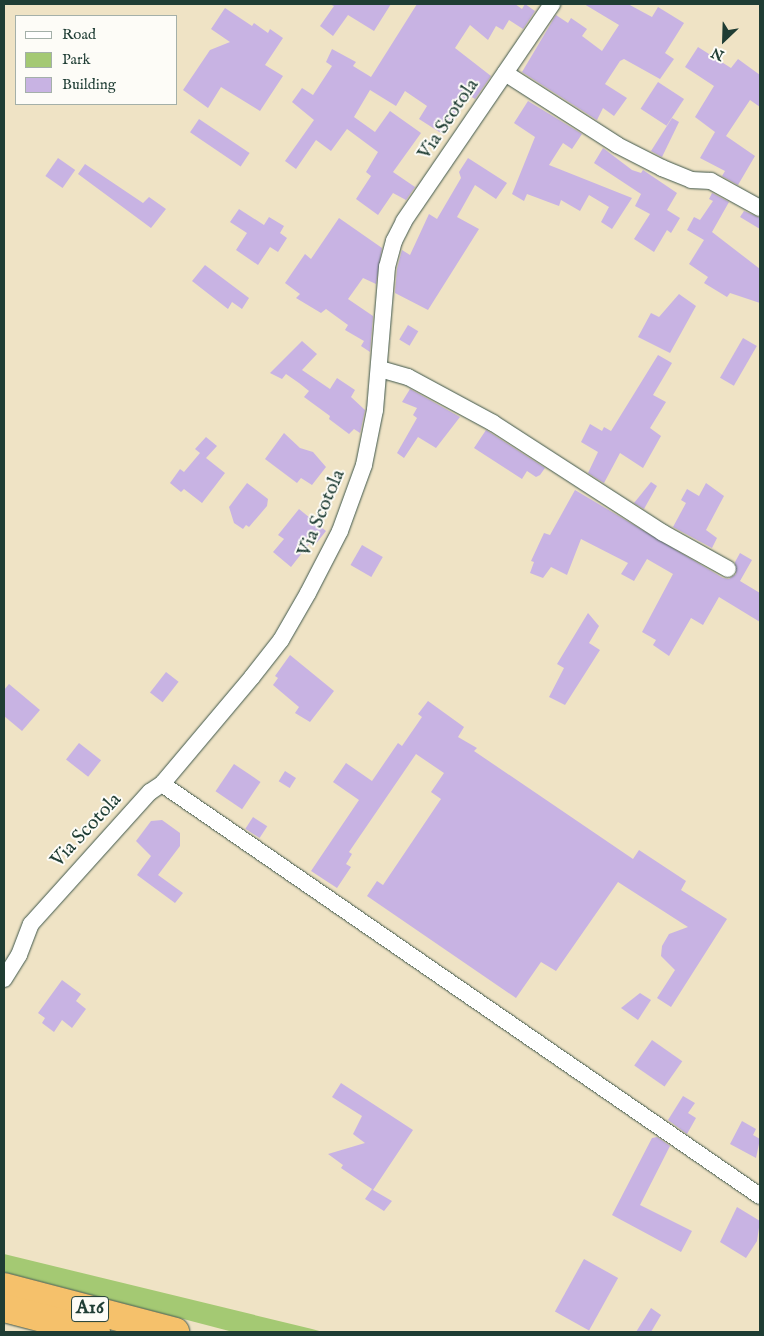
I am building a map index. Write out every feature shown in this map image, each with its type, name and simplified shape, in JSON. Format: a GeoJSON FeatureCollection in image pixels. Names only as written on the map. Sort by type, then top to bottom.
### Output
{"type":"FeatureCollection","features":[{"type":"Feature","properties":{"kind":"highway","name":"A16"},"geometry":{"type":"LineString","coordinates":[[4,1287],[176,1332]]}},
{"type":"Feature","properties":{"kind":"highway","name":"A16"},"geometry":{"type":"LineString","coordinates":[[4,1308],[96,1332]]}},
{"type":"Feature","properties":{"kind":"street","name":"Via Scotola"},"geometry":{"type":"LineString","coordinates":[[4,979],[19,955],[31,924],[150,792],[162,784],[258,670],[281,640],[308,593],[340,531],[364,465],[380,369],[388,267],[394,241],[404,221],[552,4]]}},
{"type":"Feature","properties":{"kind":"street"},"geometry":{"type":"LineString","coordinates":[[505,73],[617,145],[662,168],[691,180],[711,180],[760,208]]}},
{"type":"Feature","properties":{"kind":"street"},"geometry":{"type":"LineString","coordinates":[[380,369],[408,377],[493,424],[663,533],[728,569]]}},
{"type":"Feature","properties":{"kind":"street"},"geometry":{"type":"LineString","coordinates":[[162,784],[760,1196]]}},
{"type":"Feature","properties":{"kind":"green space"},"geometry":{"type":"Polygon","coordinates":[[[4,1254],[323,1332],[233,1332],[4,1272],[4,1254]]]}},
{"type":"Feature","properties":{"kind":"building"},"geometry":{"type":"Polygon","coordinates":[[[329,4],[391,4],[374,31],[348,15],[333,36],[320,26],[334,6],[329,4]]]}},
{"type":"Feature","properties":{"kind":"building"},"geometry":{"type":"Polygon","coordinates":[[[417,4],[515,4],[522,9],[525,4],[535,11],[523,29],[509,20],[503,30],[496,26],[488,40],[470,25],[455,48],[491,76],[475,99],[470,96],[444,135],[419,119],[427,106],[405,91],[396,106],[370,90],[354,117],[375,132],[390,111],[421,133],[393,172],[415,187],[406,200],[393,193],[378,215],[356,199],[371,176],[366,172],[378,152],[347,129],[331,151],[316,140],[296,169],[285,161],[314,120],[292,102],[302,88],[313,95],[332,66],[326,62],[332,49],[356,62],[353,66],[371,77],[417,4]]]}},
{"type":"Feature","properties":{"kind":"building"},"geometry":{"type":"Polygon","coordinates":[[[584,4],[628,4],[652,17],[658,7],[684,23],[665,53],[674,59],[660,79],[624,59],[620,61],[605,84],[627,98],[614,116],[603,108],[597,120],[522,72],[556,15],[568,23],[571,18],[587,29],[582,36],[602,51],[619,25],[584,4]]]}},
{"type":"Feature","properties":{"kind":"building"},"geometry":{"type":"Polygon","coordinates":[[[225,8],[252,26],[254,23],[268,33],[270,29],[283,38],[265,65],[283,76],[260,111],[221,87],[208,108],[183,90],[210,50],[230,42],[211,29],[225,8]]]}},
{"type":"Feature","properties":{"kind":"building"},"geometry":{"type":"Polygon","coordinates":[[[698,47],[731,68],[738,59],[760,75],[760,107],[750,100],[726,136],[755,156],[738,185],[722,176],[725,171],[700,158],[715,132],[695,117],[714,86],[685,67],[698,47]]]}},
{"type":"Feature","properties":{"kind":"building"},"geometry":{"type":"Polygon","coordinates":[[[658,82],[684,99],[667,126],[641,109],[658,82]]]}},
{"type":"Feature","properties":{"kind":"building"},"geometry":{"type":"Polygon","coordinates":[[[528,101],[582,134],[572,149],[563,143],[549,165],[632,198],[612,229],[601,222],[609,207],[589,195],[580,211],[561,200],[559,206],[527,194],[524,201],[512,194],[535,137],[514,123],[528,101]]]}},
{"type":"Feature","properties":{"kind":"building"},"geometry":{"type":"Polygon","coordinates":[[[672,118],[679,122],[662,157],[651,151],[672,118]]]}},
{"type":"Feature","properties":{"kind":"building"},"geometry":{"type":"Polygon","coordinates":[[[199,119],[250,153],[241,166],[190,132],[199,119]]]}},
{"type":"Feature","properties":{"kind":"building"},"geometry":{"type":"Polygon","coordinates":[[[603,148],[632,170],[641,173],[643,170],[677,193],[667,210],[680,218],[671,233],[667,230],[654,252],[634,239],[650,214],[635,206],[641,194],[594,163],[603,148]]]}},
{"type":"Feature","properties":{"kind":"building"},"geometry":{"type":"Polygon","coordinates":[[[58,158],[75,170],[63,188],[45,176],[58,158]]]}},
{"type":"Feature","properties":{"kind":"building"},"geometry":{"type":"Polygon","coordinates":[[[468,158],[507,183],[496,199],[475,185],[457,217],[479,229],[428,310],[395,293],[397,269],[402,250],[410,255],[429,214],[437,219],[461,178],[459,172],[468,158]]]}},
{"type":"Feature","properties":{"kind":"building"},"geometry":{"type":"Polygon","coordinates":[[[85,164],[143,203],[149,197],[166,209],[151,228],[78,174],[85,164]]]}},
{"type":"Feature","properties":{"kind":"building"},"geometry":{"type":"Polygon","coordinates":[[[712,193],[729,202],[712,232],[760,269],[760,303],[730,293],[727,297],[704,283],[708,277],[689,264],[704,240],[687,230],[694,217],[700,220],[713,201],[709,199],[712,193]]]}},
{"type":"Feature","properties":{"kind":"building"},"geometry":{"type":"Polygon","coordinates":[[[239,209],[264,225],[269,217],[284,226],[280,233],[287,238],[278,252],[270,247],[258,265],[236,250],[247,233],[230,222],[239,209]]]}},
{"type":"Feature","properties":{"kind":"building"},"geometry":{"type":"Polygon","coordinates":[[[744,211],[760,218],[760,229],[740,217],[744,211]]]}},
{"type":"Feature","properties":{"kind":"building"},"geometry":{"type":"Polygon","coordinates":[[[339,218],[382,248],[376,284],[363,278],[348,299],[373,316],[370,352],[361,346],[364,341],[345,330],[348,325],[326,309],[321,313],[296,298],[300,294],[285,283],[305,254],[311,259],[339,218]]]}},
{"type":"Feature","properties":{"kind":"building"},"geometry":{"type":"Polygon","coordinates":[[[205,265],[249,298],[242,309],[232,302],[228,309],[192,281],[205,265]]]}},
{"type":"Feature","properties":{"kind":"building"},"geometry":{"type":"Polygon","coordinates":[[[679,294],[696,306],[670,353],[638,337],[651,313],[659,317],[679,294]]]}},
{"type":"Feature","properties":{"kind":"building"},"geometry":{"type":"Polygon","coordinates":[[[408,325],[418,331],[410,346],[399,340],[408,325]]]}},
{"type":"Feature","properties":{"kind":"building"},"geometry":{"type":"Polygon","coordinates":[[[743,338],[757,346],[734,386],[720,378],[743,338]]]}},
{"type":"Feature","properties":{"kind":"building"},"geometry":{"type":"Polygon","coordinates":[[[302,341],[317,354],[302,370],[330,389],[337,378],[355,390],[351,397],[365,410],[360,433],[354,429],[349,434],[329,419],[330,416],[304,397],[309,391],[286,374],[282,379],[270,373],[302,341]]]}},
{"type":"Feature","properties":{"kind":"building"},"geometry":{"type":"Polygon","coordinates":[[[658,355],[672,363],[653,395],[666,402],[650,428],[661,436],[643,468],[620,453],[604,483],[588,473],[598,452],[581,442],[590,424],[602,431],[604,427],[611,431],[658,355]]]}},
{"type":"Feature","properties":{"kind":"building"},"geometry":{"type":"Polygon","coordinates":[[[410,389],[460,417],[436,448],[418,437],[404,458],[397,453],[417,418],[413,415],[417,408],[402,402],[410,389]]]}},
{"type":"Feature","properties":{"kind":"building"},"geometry":{"type":"Polygon","coordinates":[[[486,430],[545,468],[540,475],[536,477],[527,471],[522,479],[474,448],[486,430]]]}},
{"type":"Feature","properties":{"kind":"building"},"geometry":{"type":"Polygon","coordinates":[[[284,433],[300,448],[313,452],[326,467],[312,485],[301,478],[297,483],[265,459],[284,433]]]}},
{"type":"Feature","properties":{"kind":"building"},"geometry":{"type":"Polygon","coordinates":[[[206,437],[217,446],[206,458],[225,473],[202,503],[184,489],[181,492],[170,483],[180,469],[184,472],[200,453],[195,449],[206,437]]]}},
{"type":"Feature","properties":{"kind":"building"},"geometry":{"type":"Polygon","coordinates":[[[651,482],[657,486],[644,509],[634,503],[651,482]]]}},
{"type":"Feature","properties":{"kind":"building"},"geometry":{"type":"Polygon","coordinates":[[[247,483],[268,499],[267,506],[249,527],[246,525],[243,529],[234,523],[229,507],[247,483]]]}},
{"type":"Feature","properties":{"kind":"building"},"geometry":{"type":"Polygon","coordinates":[[[706,483],[724,496],[706,530],[717,538],[712,548],[673,527],[686,503],[681,500],[687,489],[699,496],[706,483]]]}},
{"type":"Feature","properties":{"kind":"building"},"geometry":{"type":"Polygon","coordinates":[[[575,490],[723,578],[729,579],[736,574],[735,562],[740,553],[752,560],[740,581],[760,593],[760,622],[719,597],[703,625],[691,618],[669,656],[653,645],[656,640],[642,632],[673,574],[647,559],[634,581],[621,574],[628,563],[581,539],[567,575],[551,567],[543,578],[530,573],[534,562],[531,561],[544,533],[550,535],[575,490]]]}},
{"type":"Feature","properties":{"kind":"building"},"geometry":{"type":"Polygon","coordinates":[[[299,509],[326,531],[314,546],[309,544],[291,567],[273,552],[284,539],[278,535],[299,509]]]}},
{"type":"Feature","properties":{"kind":"building"},"geometry":{"type":"Polygon","coordinates":[[[362,545],[383,557],[371,577],[350,565],[362,545]]]}},
{"type":"Feature","properties":{"kind":"building"},"geometry":{"type":"Polygon","coordinates":[[[588,613],[599,626],[589,643],[600,650],[565,705],[549,697],[564,668],[557,664],[588,613]]]}},
{"type":"Feature","properties":{"kind":"building"},"geometry":{"type":"Polygon","coordinates":[[[290,655],[334,691],[310,722],[295,713],[299,707],[273,685],[278,678],[275,676],[290,655]]]}},
{"type":"Feature","properties":{"kind":"building"},"geometry":{"type":"Polygon","coordinates":[[[166,672],[179,682],[163,702],[150,692],[166,672]]]}},
{"type":"Feature","properties":{"kind":"building"},"geometry":{"type":"Polygon","coordinates":[[[9,684],[40,710],[22,731],[4,716],[4,690],[9,684]]]}},
{"type":"Feature","properties":{"kind":"building"},"geometry":{"type":"Polygon","coordinates":[[[428,701],[464,727],[458,737],[477,748],[474,751],[633,859],[639,850],[686,881],[681,890],[727,919],[671,1007],[657,998],[675,970],[661,956],[662,946],[669,934],[688,927],[618,882],[556,971],[541,962],[516,998],[367,896],[377,881],[383,885],[441,799],[431,792],[444,773],[416,754],[349,852],[352,854],[346,864],[351,867],[337,888],[311,871],[359,800],[333,782],[346,763],[372,781],[398,743],[402,746],[422,717],[418,714],[428,701]]]}},
{"type":"Feature","properties":{"kind":"building"},"geometry":{"type":"Polygon","coordinates":[[[79,743],[101,760],[88,777],[66,760],[79,743]]]}},
{"type":"Feature","properties":{"kind":"building"},"geometry":{"type":"Polygon","coordinates":[[[234,764],[261,782],[242,809],[216,791],[234,764]]]}},
{"type":"Feature","properties":{"kind":"building"},"geometry":{"type":"Polygon","coordinates":[[[285,771],[296,778],[290,788],[279,781],[285,771]]]}},
{"type":"Feature","properties":{"kind":"building"},"geometry":{"type":"Polygon","coordinates":[[[253,817],[267,826],[260,838],[245,829],[253,817]]]}},
{"type":"Feature","properties":{"kind":"building"},"geometry":{"type":"Polygon","coordinates":[[[162,820],[180,833],[180,846],[158,875],[183,893],[175,903],[137,875],[151,856],[136,841],[151,821],[162,820]]]}},
{"type":"Feature","properties":{"kind":"building"},"geometry":{"type":"Polygon","coordinates":[[[62,980],[81,994],[76,1001],[86,1009],[72,1028],[62,1020],[54,1032],[42,1023],[45,1018],[38,1013],[62,980]]]}},
{"type":"Feature","properties":{"kind":"building"},"geometry":{"type":"Polygon","coordinates":[[[640,993],[651,1000],[638,1020],[621,1008],[640,993]]]}},
{"type":"Feature","properties":{"kind":"building"},"geometry":{"type":"Polygon","coordinates":[[[652,1040],[682,1061],[665,1087],[634,1065],[652,1040]]]}},
{"type":"Feature","properties":{"kind":"building"},"geometry":{"type":"Polygon","coordinates":[[[341,1083],[413,1130],[373,1190],[392,1201],[384,1211],[365,1199],[372,1189],[341,1168],[343,1165],[328,1154],[365,1143],[353,1134],[362,1116],[332,1097],[341,1083]]]}},
{"type":"Feature","properties":{"kind":"building"},"geometry":{"type":"Polygon","coordinates":[[[683,1096],[695,1103],[688,1113],[696,1118],[687,1134],[668,1120],[683,1096]]]}},
{"type":"Feature","properties":{"kind":"building"},"geometry":{"type":"Polygon","coordinates":[[[742,1121],[756,1129],[753,1135],[760,1139],[756,1158],[730,1144],[742,1121]]]}},
{"type":"Feature","properties":{"kind":"building"},"geometry":{"type":"Polygon","coordinates":[[[657,1137],[670,1146],[640,1205],[692,1231],[681,1252],[612,1215],[652,1138],[657,1137]]]}},
{"type":"Feature","properties":{"kind":"building"},"geometry":{"type":"Polygon","coordinates":[[[737,1207],[760,1221],[757,1241],[746,1258],[720,1242],[737,1207]]]}},
{"type":"Feature","properties":{"kind":"building"},"geometry":{"type":"Polygon","coordinates":[[[584,1259],[618,1278],[589,1330],[555,1311],[584,1259]]]}},
{"type":"Feature","properties":{"kind":"building"},"geometry":{"type":"Polygon","coordinates":[[[651,1308],[661,1315],[651,1332],[636,1332],[651,1308]]]}}]}
